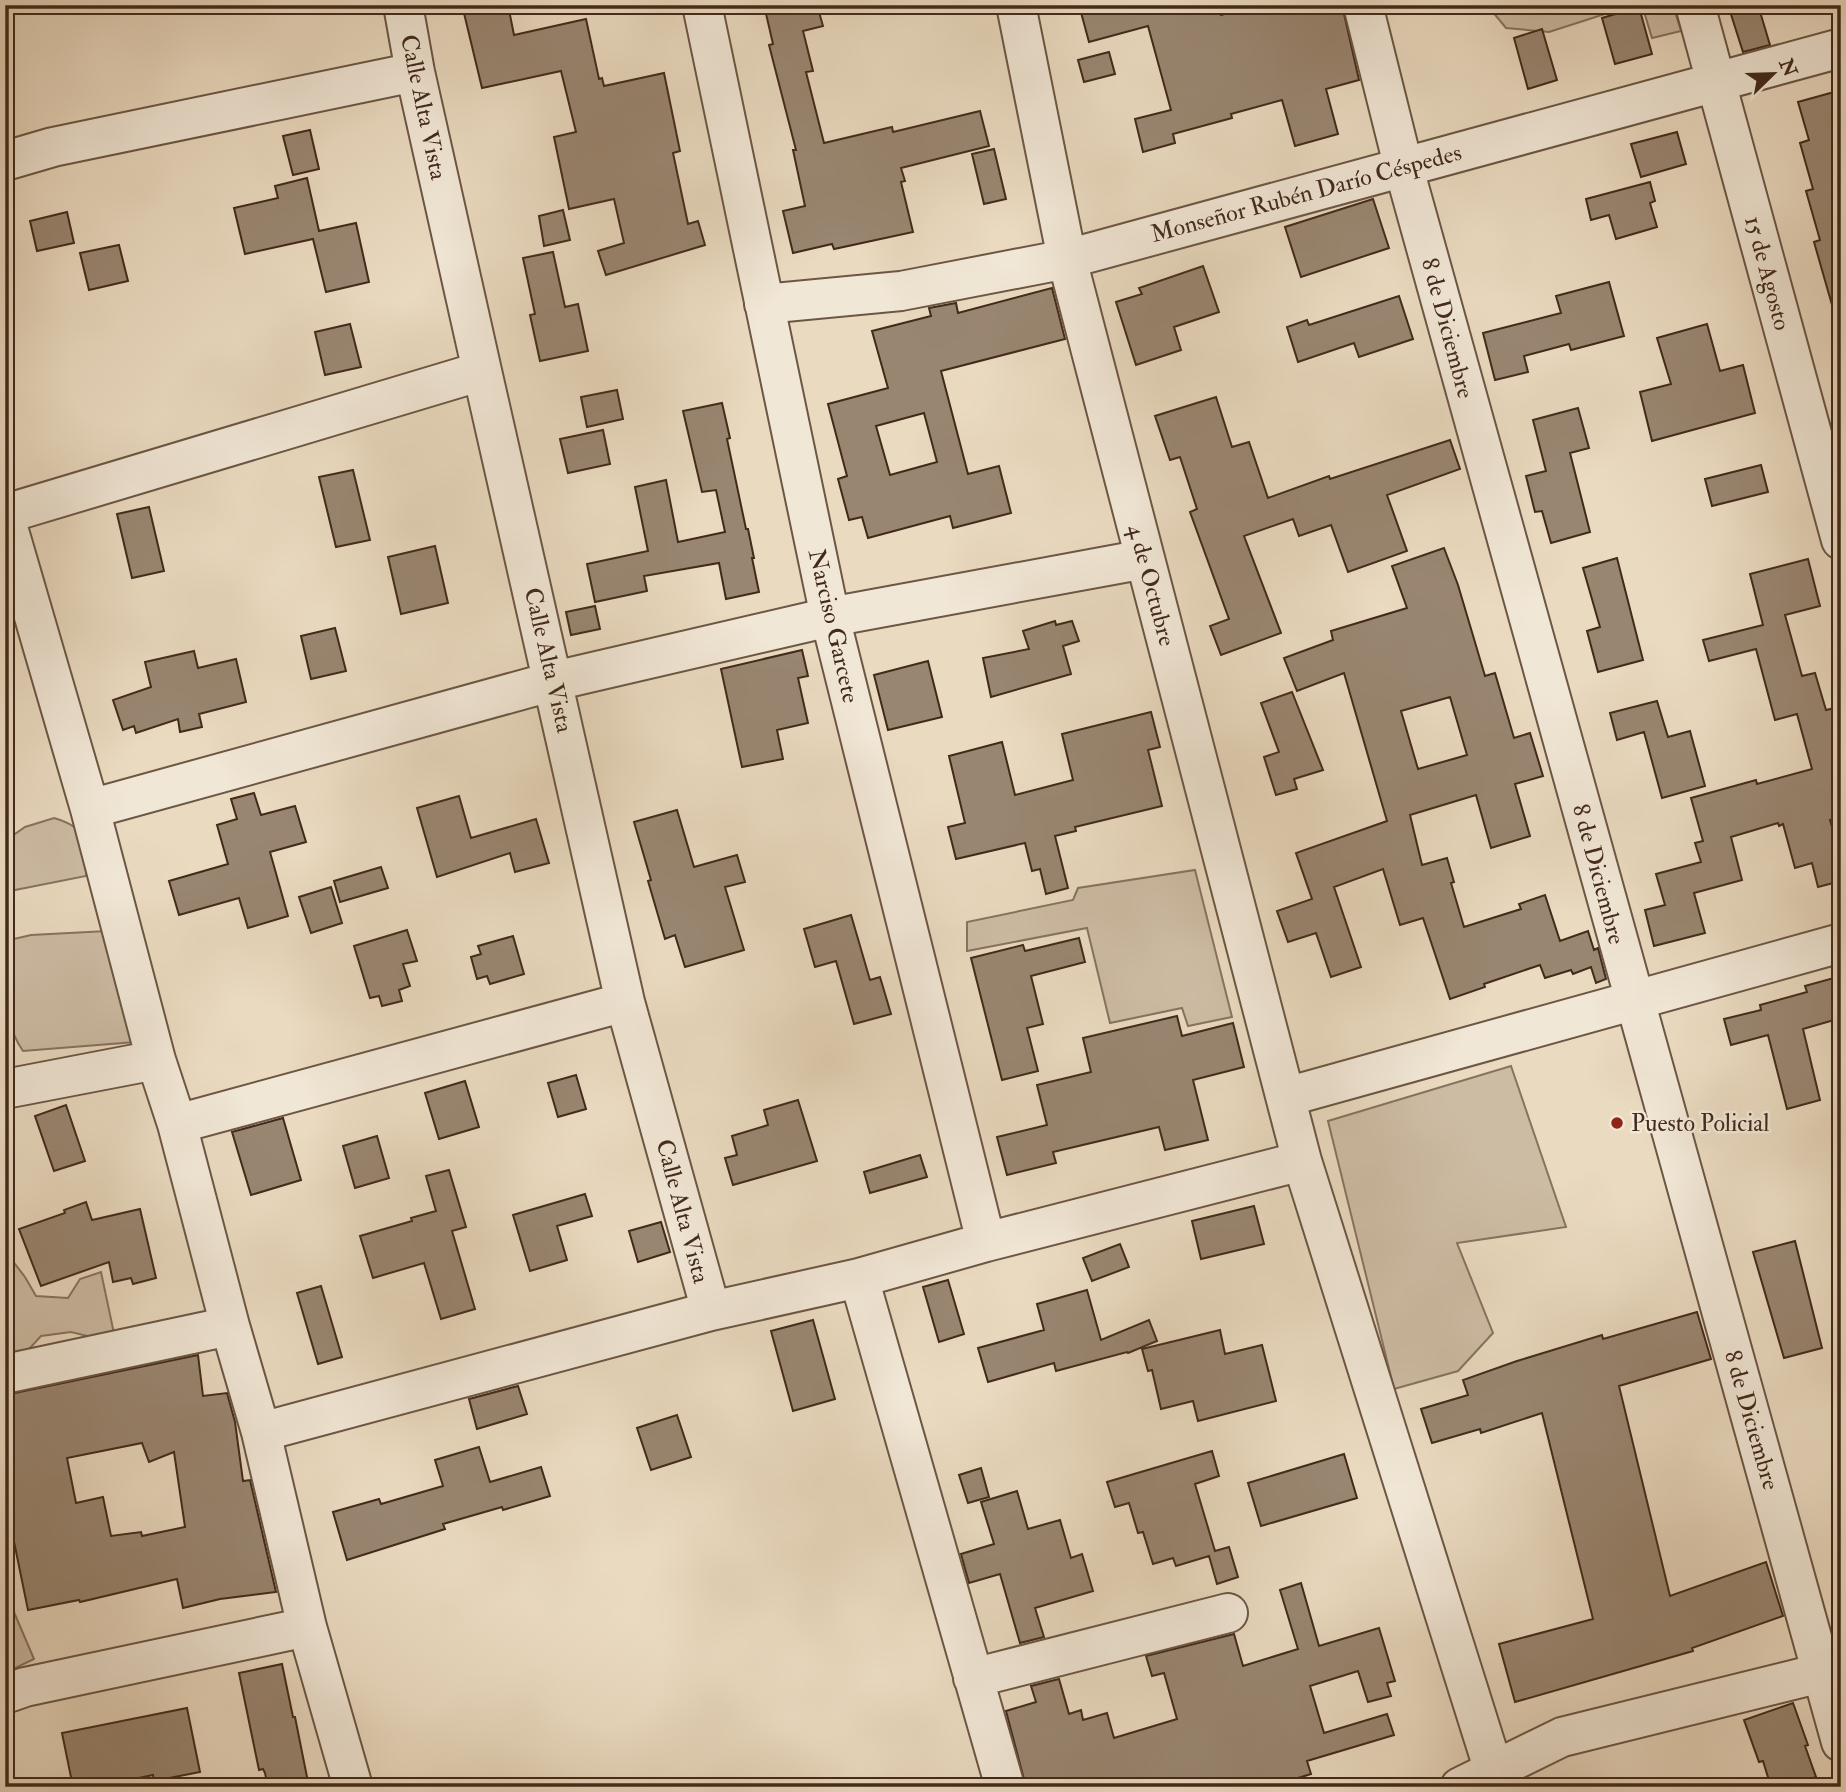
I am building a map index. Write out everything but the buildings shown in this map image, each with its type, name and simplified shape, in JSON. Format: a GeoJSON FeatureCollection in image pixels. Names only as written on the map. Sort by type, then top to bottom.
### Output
{"type":"FeatureCollection","features":[{"type":"Feature","properties":{"kind":"street","name":"Calle Alta Vista"},"geometry":{"type":"LineString","coordinates":[[403,5],[415,72],[625,1002],[711,1311]]}},
{"type":"Feature","properties":{"kind":"street","name":"Narciso Garcete"},"geometry":{"type":"LineString","coordinates":[[702,5],[830,617],[986,1242]]}},
{"type":"Feature","properties":{"kind":"street","name":"4 de Octubre"},"geometry":{"type":"LineString","coordinates":[[1016,5],[1067,259],[1302,1161],[1497,1779]]}},
{"type":"Feature","properties":{"kind":"street","name":"8 de Diciembre"},"geometry":{"type":"LineString","coordinates":[[1363,5],[1403,166],[1634,1000],[1832,1671],[1841,1742]]}},
{"type":"Feature","properties":{"kind":"street","name":"15 de Agosto"},"geometry":{"type":"LineString","coordinates":[[1695,5],[1841,540]]}},
{"type":"Feature","properties":{"kind":"street","name":"Monseñor Rubén Darío Céspedes"},"geometry":{"type":"LineString","coordinates":[[764,304],[901,290],[1067,259],[1841,48]]}},
{"type":"Feature","properties":{"kind":"street"},"geometry":{"type":"LineString","coordinates":[[5,161],[53,147],[415,72]]}},
{"type":"Feature","properties":{"kind":"street"},"geometry":{"type":"LineString","coordinates":[[353,1787],[307,1627],[261,1432],[177,1124],[156,1060],[90,808],[5,515],[482,371]]}},
{"type":"Feature","properties":{"kind":"street"},"geometry":{"type":"LineString","coordinates":[[90,808],[554,681],[830,617],[1145,559]]}},
{"type":"Feature","properties":{"kind":"street"},"geometry":{"type":"LineString","coordinates":[[1286,1097],[1841,943]]}},
{"type":"Feature","properties":{"kind":"street"},"geometry":{"type":"LineString","coordinates":[[177,1124],[625,1002]]}},
{"type":"Feature","properties":{"kind":"street"},"geometry":{"type":"LineString","coordinates":[[5,1089],[156,1060]]}},
{"type":"Feature","properties":{"kind":"street"},"geometry":{"type":"LineString","coordinates":[[261,1432],[711,1311],[859,1278],[986,1242],[1302,1161]]}},
{"type":"Feature","properties":{"kind":"street"},"geometry":{"type":"LineString","coordinates":[[859,1278],[1005,1787]]}},
{"type":"Feature","properties":{"kind":"street"},"geometry":{"type":"LineString","coordinates":[[5,1374],[230,1326]]}},
{"type":"Feature","properties":{"kind":"street"},"geometry":{"type":"LineString","coordinates":[[973,1678],[1228,1613]]}},
{"type":"Feature","properties":{"kind":"street"},"geometry":{"type":"LineString","coordinates":[[5,1694],[39,1684],[307,1627]]}},
{"type":"Feature","properties":{"kind":"street"},"geometry":{"type":"LineString","coordinates":[[1460,1787],[1497,1779],[1562,1737],[1832,1671]]}},
{"type":"Feature","properties":{"kind":"shaded area"},"geometry":{"type":"Polygon","coordinates":[[[1487,5],[1633,5],[1549,32],[1506,28],[1487,5]]]}},
{"type":"Feature","properties":{"kind":"shaded area"},"geometry":{"type":"Polygon","coordinates":[[[1642,5],[1673,5],[1681,31],[1652,38],[1642,5]]]}},
{"type":"Feature","properties":{"kind":"shaded area"},"geometry":{"type":"Polygon","coordinates":[[[54,818],[73,826],[88,840],[91,854],[86,876],[5,892],[5,841],[25,827],[54,818]]]}},
{"type":"Feature","properties":{"kind":"shaded area"},"geometry":{"type":"Polygon","coordinates":[[[1195,870],[1232,1017],[1188,1026],[1182,1008],[1110,1023],[1087,928],[967,951],[967,922],[1073,900],[1078,888],[1195,870]]]}},
{"type":"Feature","properties":{"kind":"shaded area"},"geometry":{"type":"Polygon","coordinates":[[[107,931],[135,1042],[23,1051],[10,1025],[7,1012],[5,941],[31,935],[107,931]]]}},
{"type":"Feature","properties":{"kind":"shaded area"},"geometry":{"type":"Polygon","coordinates":[[[1511,1066],[1566,1227],[1457,1243],[1493,1333],[1458,1371],[1394,1389],[1328,1121],[1511,1066]]]}},
{"type":"Feature","properties":{"kind":"shaded area"},"geometry":{"type":"Polygon","coordinates":[[[5,1251],[36,1296],[68,1298],[80,1279],[101,1272],[116,1343],[71,1332],[41,1336],[19,1360],[5,1351],[5,1251]]]}},
{"type":"Feature","properties":{"kind":"shaded area"},"geometry":{"type":"Polygon","coordinates":[[[5,1591],[34,1659],[5,1673],[5,1591]]]}},
{"type":"Feature","properties":{"kind":"place","name":"Puesto Policial"},"geometry":{"type":"Point","coordinates":[1617,1123]}}]}
